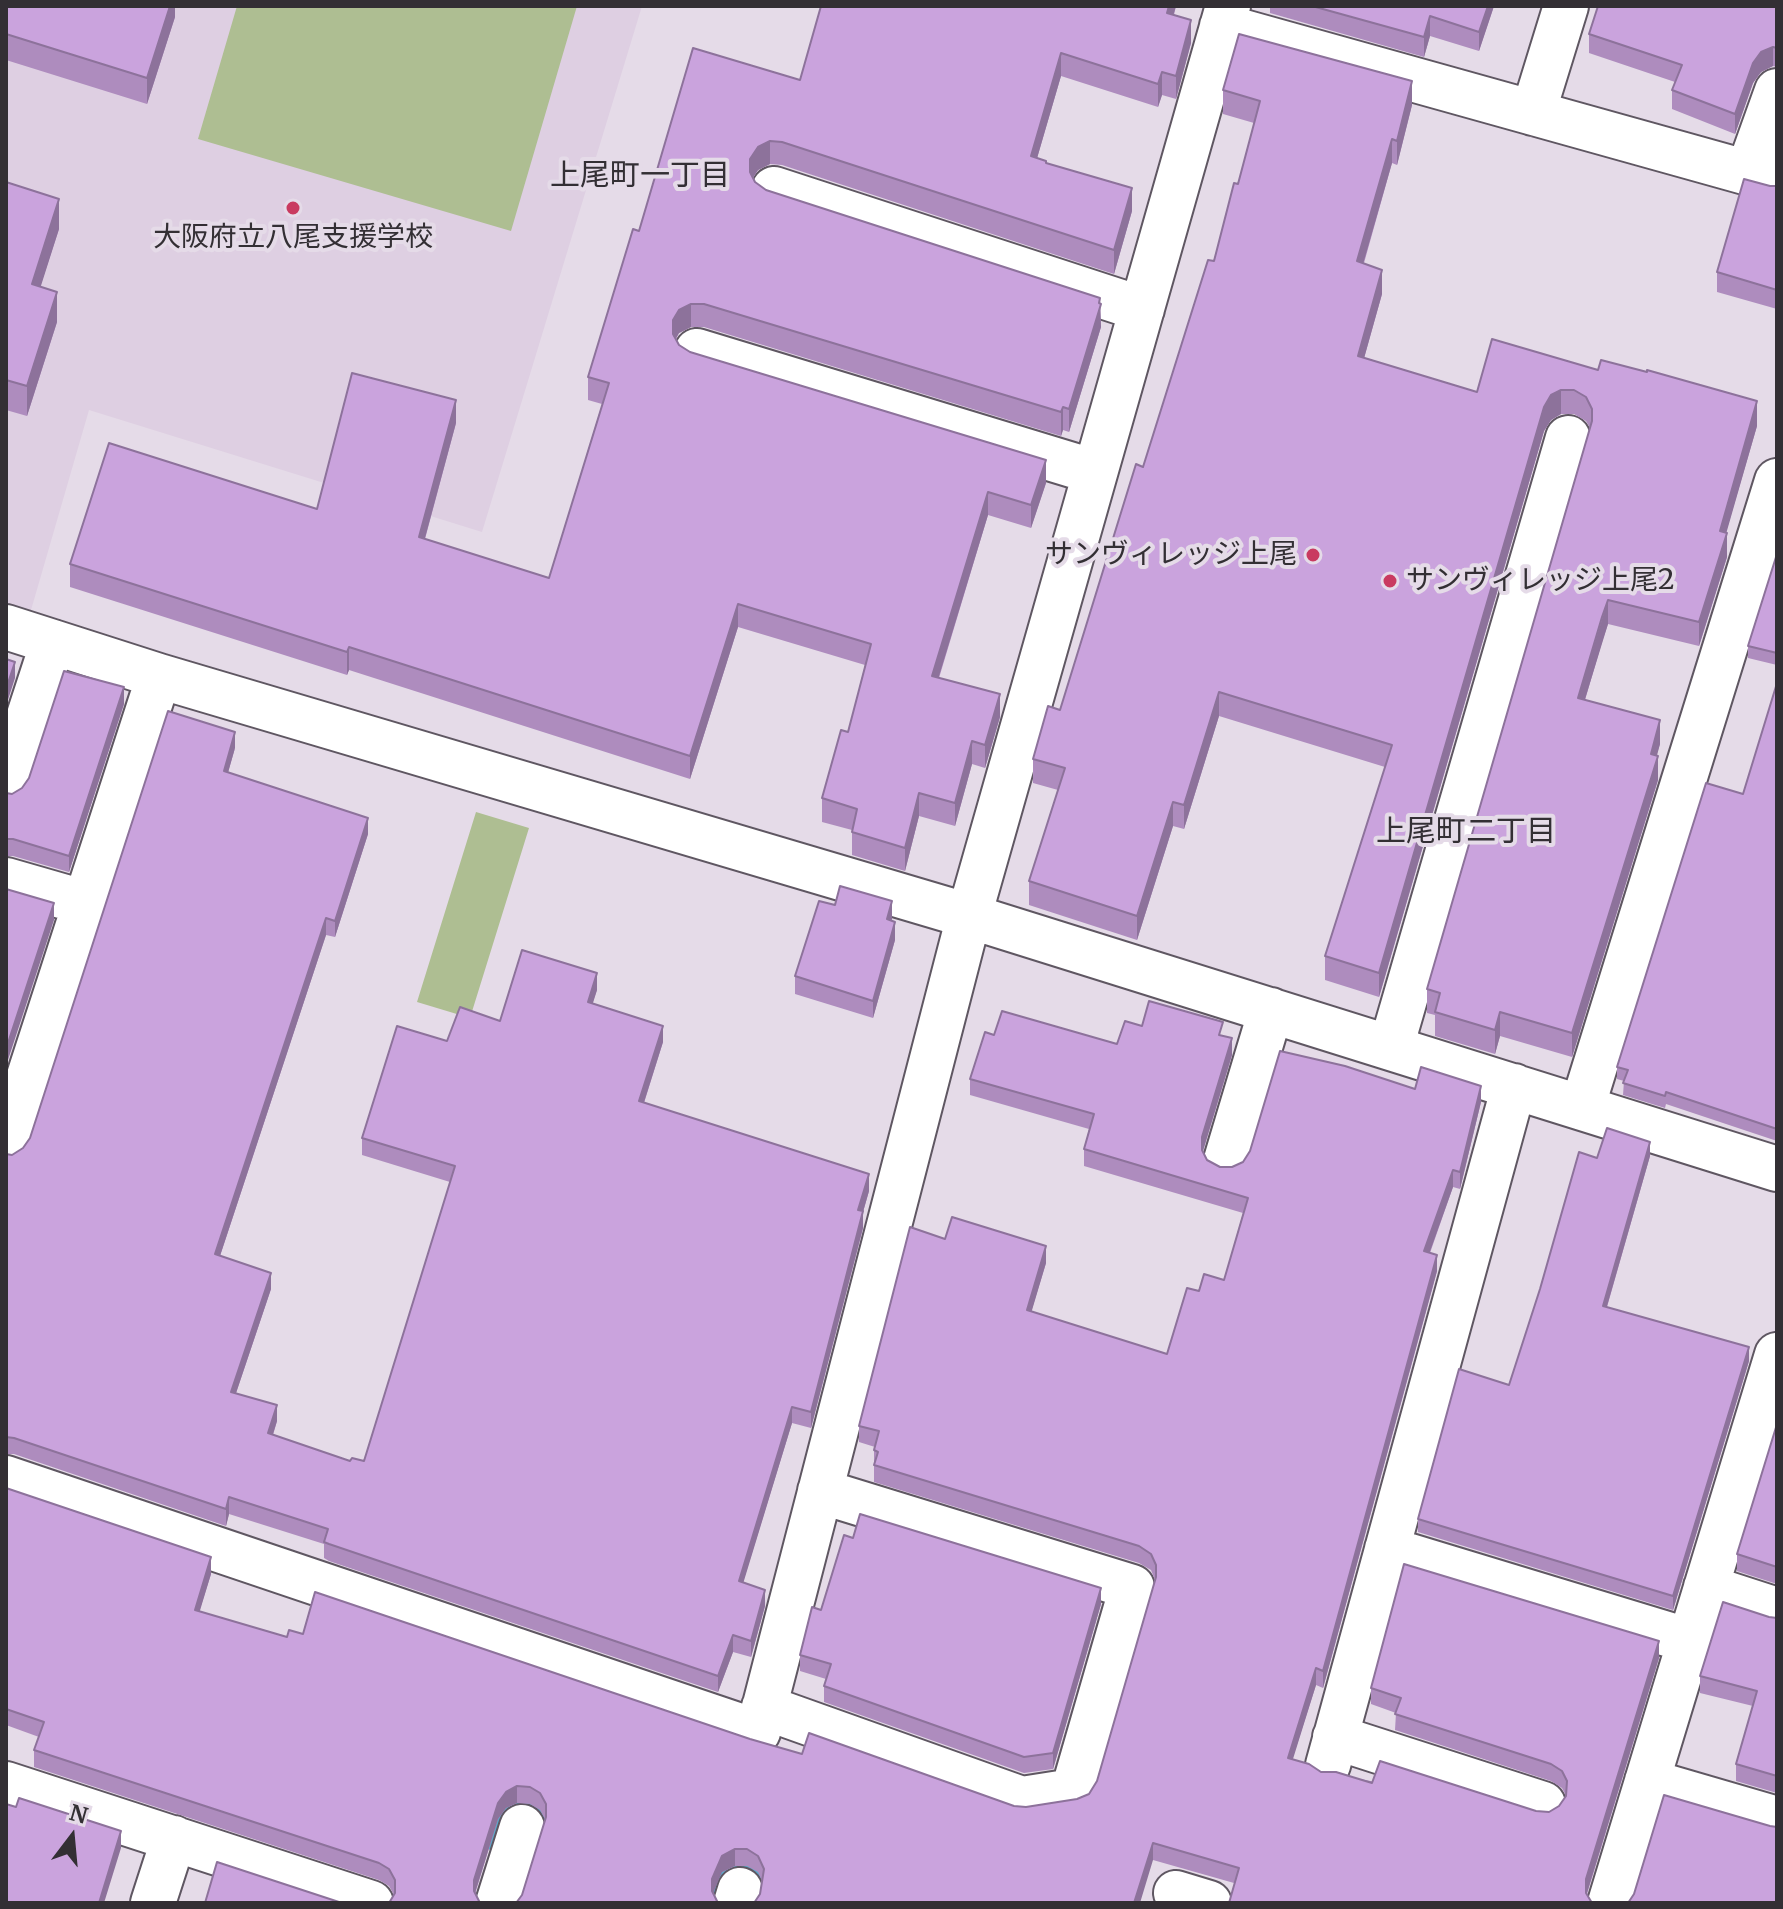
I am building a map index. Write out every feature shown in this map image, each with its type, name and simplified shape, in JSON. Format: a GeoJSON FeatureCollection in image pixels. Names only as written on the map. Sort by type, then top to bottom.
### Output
{"type":"FeatureCollection","features":[{"type":"Feature","properties":{"kind":"street"},"geometry":{"type":"LineString","coordinates":[[1533,113],[1566,6]]}},
{"type":"Feature","properties":{"kind":"street"},"geometry":{"type":"LineString","coordinates":[[6,1478],[758,1732],[969,916],[1225,16],[1533,113],[1763,176],[1777,91]]}},
{"type":"Feature","properties":{"kind":"street"},"geometry":{"type":"LineString","coordinates":[[774,189],[1142,309]]}},
{"type":"Feature","properties":{"kind":"street"},"geometry":{"type":"LineString","coordinates":[[697,351],[1095,472]]}},
{"type":"Feature","properties":{"kind":"street"},"geometry":{"type":"LineString","coordinates":[[1391,1047],[1568,438]]}},
{"type":"Feature","properties":{"kind":"street"},"geometry":{"type":"LineString","coordinates":[[1582,1108],[1777,481]]}},
{"type":"Feature","properties":{"kind":"street"},"geometry":{"type":"LineString","coordinates":[[6,627],[159,676],[969,916],[1777,1169]]}},
{"type":"Feature","properties":{"kind":"street"},"geometry":{"type":"LineString","coordinates":[[6,786],[53,642]]}},
{"type":"Feature","properties":{"kind":"street"},"geometry":{"type":"LineString","coordinates":[[6,1147],[159,676]]}},
{"type":"Feature","properties":{"kind":"street"},"geometry":{"type":"LineString","coordinates":[[6,880],[86,903]]}},
{"type":"Feature","properties":{"kind":"street"},"geometry":{"type":"LineString","coordinates":[[1226,1160],[1271,1010]]}},
{"type":"Feature","properties":{"kind":"street"},"geometry":{"type":"LineString","coordinates":[[1514,1086],[1332,1751],[1543,1804]]}},
{"type":"Feature","properties":{"kind":"street"},"geometry":{"type":"LineString","coordinates":[[1610,1903],[1777,1355]]}},
{"type":"Feature","properties":{"kind":"street"},"geometry":{"type":"LineString","coordinates":[[764,1707],[1022,1799],[1073,1791],[1132,1587],[820,1491]]}},
{"type":"Feature","properties":{"kind":"street"},"geometry":{"type":"LineString","coordinates":[[1387,1549],[1690,1641]]}},
{"type":"Feature","properties":{"kind":"street"},"geometry":{"type":"LineString","coordinates":[[1706,1587],[1777,1610]]}},
{"type":"Feature","properties":{"kind":"street"},"geometry":{"type":"LineString","coordinates":[[1647,1781],[1777,1819]]}},
{"type":"Feature","properties":{"kind":"street"},"geometry":{"type":"LineString","coordinates":[[6,1784],[371,1903]]}},
{"type":"Feature","properties":{"kind":"street"},"geometry":{"type":"LineString","coordinates":[[498,1903],[522,1827]]}},
{"type":"Feature","properties":{"kind":"street"},"geometry":{"type":"LineString","coordinates":[[153,1903],[174,1838]]}},
{"type":"Feature","properties":{"kind":"shaded area","name":"大阪府立八尾支援学校"},"geometry":{"type":"Polygon","coordinates":[[[6,6],[642,6],[482,532],[89,410],[29,617],[6,609],[6,6]]]}},
{"type":"Feature","properties":{"kind":"green space"},"geometry":{"type":"Polygon","coordinates":[[[237,6],[577,6],[511,231],[198,139],[237,6]]]}},
{"type":"Feature","properties":{"kind":"green space"},"geometry":{"type":"Polygon","coordinates":[[[476,812],[529,828],[470,1018],[417,1002],[476,812]]]}},
{"type":"Feature","properties":{"kind":"building"},"geometry":{"type":"Polygon","coordinates":[[[6,6],[170,6],[147,78],[6,34],[6,6]]]}},
{"type":"Feature","properties":{"kind":"building"},"geometry":{"type":"Polygon","coordinates":[[[821,6],[1169,6],[1167,13],[1191,20],[1176,76],[1162,72],[1158,84],[1061,53],[1031,156],[1132,188],[1114,250],[782,142],[770,141],[758,147],[750,159],[750,172],[755,182],[766,190],[1100,298],[1101,304],[1069,409],[1063,407],[1061,412],[704,304],[691,304],[679,310],[673,320],[673,334],[679,345],[690,352],[1046,460],[1031,505],[988,492],[932,676],[1000,694],[985,745],[972,741],[955,803],[919,793],[905,848],[852,832],[857,809],[822,798],[841,730],[848,732],[871,644],[738,604],[690,756],[349,647],[347,652],[70,564],[109,443],[317,509],[352,373],[456,400],[419,537],[549,578],[609,383],[588,377],[633,229],[639,231],[693,48],[800,80],[821,6]]]}},
{"type":"Feature","properties":{"kind":"building"},"geometry":{"type":"Polygon","coordinates":[[[1312,6],[1488,6],[1479,32],[1430,16],[1424,37],[1312,6]]]}},
{"type":"Feature","properties":{"kind":"building"},"geometry":{"type":"Polygon","coordinates":[[[1598,6],[1777,6],[1777,48],[1761,52],[1753,63],[1735,114],[1672,90],[1682,65],[1589,34],[1598,6]]]}},
{"type":"Feature","properties":{"kind":"building"},"geometry":{"type":"Polygon","coordinates":[[[1239,34],[1412,81],[1397,141],[1392,139],[1357,261],[1382,270],[1358,356],[1477,392],[1492,339],[1598,370],[1601,360],[1757,401],[1720,531],[1727,533],[1699,622],[1608,600],[1578,698],[1660,720],[1651,754],[1658,756],[1572,1033],[1500,1012],[1495,1030],[1435,1012],[1440,993],[1427,989],[1592,421],[1592,409],[1586,397],[1574,390],[1561,390],[1551,395],[1544,407],[1379,973],[1325,956],[1392,745],[1219,692],[1184,805],[1173,802],[1137,916],[1029,881],[1065,768],[1033,759],[1048,706],[1060,710],[1136,464],[1143,467],[1208,260],[1214,261],[1260,101],[1223,90],[1239,34]]]}},
{"type":"Feature","properties":{"kind":"building"},"geometry":{"type":"Polygon","coordinates":[[[1744,179],[1777,186],[1777,290],[1717,272],[1744,179]]]}},
{"type":"Feature","properties":{"kind":"building"},"geometry":{"type":"Polygon","coordinates":[[[6,182],[59,199],[32,284],[57,292],[27,386],[6,380],[6,182]]]}},
{"type":"Feature","properties":{"kind":"building"},"geometry":{"type":"Polygon","coordinates":[[[1777,558],[1777,653],[1748,646],[1777,558]]]}},
{"type":"Feature","properties":{"kind":"building"},"geometry":{"type":"Polygon","coordinates":[[[6,659],[15,662],[6,689],[6,659]]]}},
{"type":"Feature","properties":{"kind":"building"},"geometry":{"type":"Polygon","coordinates":[[[64,671],[124,687],[69,856],[6,839],[6,793],[12,794],[22,788],[29,778],[64,671]]]}},
{"type":"Feature","properties":{"kind":"building"},"geometry":{"type":"Polygon","coordinates":[[[1777,683],[1777,1129],[1666,1092],[1665,1096],[1623,1083],[1628,1070],[1617,1067],[1706,783],[1743,794],[1777,683]]]}},
{"type":"Feature","properties":{"kind":"building"},"geometry":{"type":"Polygon","coordinates":[[[168,711],[235,732],[224,771],[368,818],[335,921],[326,918],[215,1254],[271,1273],[231,1392],[277,1405],[268,1433],[350,1461],[352,1458],[364,1461],[455,1166],[362,1138],[397,1026],[447,1041],[460,1007],[500,1021],[522,950],[597,973],[588,1002],[663,1026],[639,1101],[869,1174],[858,1210],[863,1211],[811,1412],[792,1407],[739,1581],[765,1590],[751,1641],[733,1635],[718,1676],[329,1544],[324,1542],[328,1529],[229,1497],[226,1509],[6,1437],[6,1154],[12,1155],[23,1148],[30,1138],[168,711]]]}},
{"type":"Feature","properties":{"kind":"building"},"geometry":{"type":"Polygon","coordinates":[[[840,886],[892,901],[887,919],[895,922],[873,1001],[795,976],[819,901],[835,905],[840,886]]]}},
{"type":"Feature","properties":{"kind":"building"},"geometry":{"type":"Polygon","coordinates":[[[6,889],[54,903],[6,1049],[6,889]]]}},
{"type":"Feature","properties":{"kind":"building"},"geometry":{"type":"Polygon","coordinates":[[[1149,1001],[1223,1022],[1219,1035],[1232,1038],[1202,1137],[1202,1150],[1207,1160],[1220,1167],[1232,1167],[1243,1162],[1250,1151],[1280,1051],[1345,1066],[1415,1089],[1421,1067],[1481,1086],[1460,1172],[1453,1170],[1424,1251],[1437,1255],[1323,1671],[1316,1668],[1288,1758],[1309,1764],[1321,1772],[1336,1772],[1372,1783],[1380,1761],[1536,1811],[1549,1812],[1559,1806],[1566,1796],[1567,1781],[1562,1771],[1551,1764],[1395,1714],[1401,1698],[1371,1688],[1404,1564],[1659,1641],[1586,1879],[1586,1893],[1592,1903],[1229,1903],[1239,1868],[1153,1843],[1134,1903],[754,1903],[760,1894],[764,1869],[758,1856],[747,1849],[735,1849],[722,1856],[712,1879],[712,1891],[718,1903],[516,1903],[522,1895],[546,1817],[546,1804],[540,1793],[530,1787],[517,1786],[506,1792],[498,1803],[474,1880],[474,1891],[480,1903],[389,1903],[395,1893],[395,1880],[389,1869],[379,1863],[34,1750],[44,1722],[6,1709],[6,1488],[211,1557],[195,1610],[287,1637],[289,1630],[303,1634],[315,1592],[802,1754],[809,1733],[1014,1806],[1077,1799],[1089,1794],[1097,1781],[1156,1577],[1156,1565],[1151,1554],[1139,1546],[874,1465],[879,1431],[859,1426],[910,1227],[945,1239],[952,1217],[1046,1246],[1027,1310],[1167,1354],[1187,1288],[1199,1291],[1204,1274],[1224,1280],[1248,1198],[1084,1149],[1094,1114],[970,1079],[985,1032],[994,1035],[1002,1011],[1117,1044],[1125,1021],[1142,1026],[1149,1001]]]}},
{"type":"Feature","properties":{"kind":"building"},"geometry":{"type":"Polygon","coordinates":[[[1607,1128],[1650,1142],[1603,1306],[1749,1347],[1673,1596],[1418,1519],[1459,1369],[1509,1385],[1579,1152],[1597,1158],[1607,1128]]]}},
{"type":"Feature","properties":{"kind":"building"},"geometry":{"type":"Polygon","coordinates":[[[1777,1424],[1777,1567],[1737,1554],[1777,1424]]]}},
{"type":"Feature","properties":{"kind":"building"},"geometry":{"type":"Polygon","coordinates":[[[860,1514],[1101,1588],[1053,1753],[1024,1757],[824,1686],[831,1664],[800,1655],[812,1607],[821,1610],[844,1535],[853,1538],[860,1514]]]}},
{"type":"Feature","properties":{"kind":"building"},"geometry":{"type":"Polygon","coordinates":[[[1723,1602],[1777,1618],[1777,1776],[1736,1764],[1757,1691],[1700,1676],[1723,1602]]]}},
{"type":"Feature","properties":{"kind":"building"},"geometry":{"type":"Polygon","coordinates":[[[1664,1795],[1777,1827],[1777,1903],[1628,1903],[1634,1894],[1664,1795]]]}},
{"type":"Feature","properties":{"kind":"building"},"geometry":{"type":"Polygon","coordinates":[[[19,1798],[121,1831],[99,1903],[6,1903],[6,1804],[16,1807],[19,1798]]]}},
{"type":"Feature","properties":{"kind":"building"},"geometry":{"type":"Polygon","coordinates":[[[217,1862],[342,1903],[205,1903],[217,1862]]]}},
{"type":"Feature","properties":{"kind":"waterway"},"geometry":{"type":"LineString","coordinates":[[380,1758],[543,1814],[841,1903]]}},
{"type":"Feature","properties":{"kind":"place","name":"大阪府立八尾支援学校"},"geometry":{"type":"Point","coordinates":[293,208]}},
{"type":"Feature","properties":{"kind":"place","name":"サンヴィレッジ上尾"},"geometry":{"type":"Point","coordinates":[1313,555]}},
{"type":"Feature","properties":{"kind":"place","name":"サンヴィレッジ上尾2"},"geometry":{"type":"Point","coordinates":[1390,581]}},
{"type":"Feature","properties":{"kind":"district","name":"上尾町一丁目"},"geometry":{"type":"Point","coordinates":[640,177]}},
{"type":"Feature","properties":{"kind":"district","name":"上尾町二丁目"},"geometry":{"type":"Point","coordinates":[1466,833]}}]}
